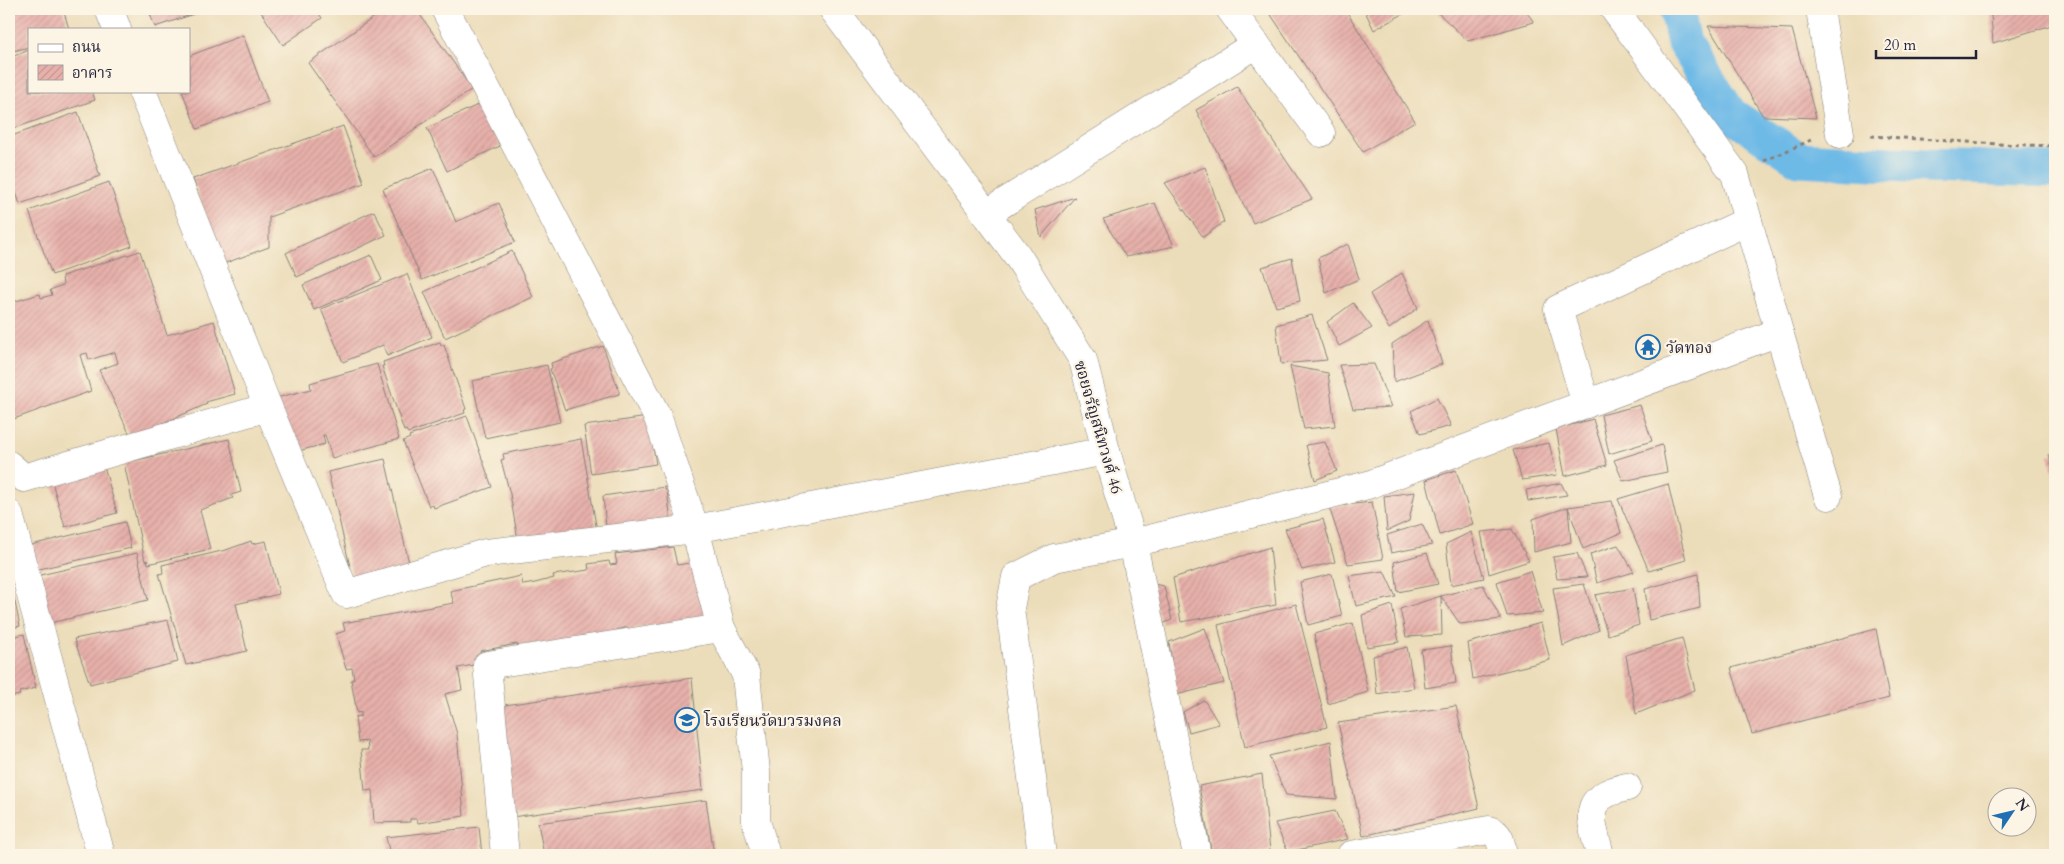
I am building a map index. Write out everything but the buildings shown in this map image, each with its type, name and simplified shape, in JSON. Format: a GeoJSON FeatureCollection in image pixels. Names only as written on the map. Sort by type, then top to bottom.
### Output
{"type":"FeatureCollection","features":[{"type":"Feature","properties":{"kind":"street"},"geometry":{"type":"LineString","coordinates":[[109,9],[117,28]]}},
{"type":"Feature","properties":{"kind":"street"},"geometry":{"type":"LineString","coordinates":[[445,9],[658,418],[695,529],[722,628],[746,675],[756,772],[756,821],[766,855]]}},
{"type":"Feature","properties":{"kind":"street","name":"ซอยจรัญสนิทวงศ์ 46"},"geometry":{"type":"LineString","coordinates":[[833,9],[1017,255],[1083,360],[1106,451],[1133,543],[1197,855]]}},
{"type":"Feature","properties":{"kind":"street"},"geometry":{"type":"LineString","coordinates":[[1230,9],[1320,134]]}},
{"type":"Feature","properties":{"kind":"street"},"geometry":{"type":"LineString","coordinates":[[1614,9],[1735,174],[1779,332],[1828,496]]}},
{"type":"Feature","properties":{"kind":"street"},"geometry":{"type":"LineString","coordinates":[[1820,9],[1840,134]]}},
{"type":"Feature","properties":{"kind":"street"},"geometry":{"type":"LineString","coordinates":[[986,214],[1256,44]]}},
{"type":"Feature","properties":{"kind":"street"},"geometry":{"type":"LineString","coordinates":[[142,92],[268,408],[346,594],[486,553],[695,529],[1106,451]]}},
{"type":"Feature","properties":{"kind":"street"},"geometry":{"type":"LineString","coordinates":[[1586,404],[1558,309],[1748,221]]}},
{"type":"Feature","properties":{"kind":"street"},"geometry":{"type":"LineString","coordinates":[[1042,855],[1010,608],[1016,577],[1054,558],[1133,543],[1368,485],[1779,332]]}},
{"type":"Feature","properties":{"kind":"street"},"geometry":{"type":"LineString","coordinates":[[9,465],[24,478],[268,408]]}},
{"type":"Feature","properties":{"kind":"street"},"geometry":{"type":"LineString","coordinates":[[9,514],[101,855]]}},
{"type":"Feature","properties":{"kind":"street"},"geometry":{"type":"LineString","coordinates":[[505,855],[487,665],[722,628]]}},
{"type":"Feature","properties":{"kind":"street"},"geometry":{"type":"LineString","coordinates":[[1600,855],[1593,824],[1592,809],[1595,802],[1611,791],[1627,787]]}},
{"type":"Feature","properties":{"kind":"street"},"geometry":{"type":"LineString","coordinates":[[1351,855],[1488,830],[1494,831],[1500,838],[1503,855]]}},
{"type":"Feature","properties":{"kind":"path"},"geometry":{"type":"LineString","coordinates":[[1767,159],[1808,141],[1840,134],[2055,146]]}},
{"type":"Feature","properties":{"kind":"waterway"},"geometry":{"type":"LineString","coordinates":[[1677,9],[1684,43],[1731,115],[1799,159],[2055,170]]}},
{"type":"Feature","properties":{"kind":"place","name":"วัดทอง"},"geometry":{"type":"Point","coordinates":[1648,347]}},
{"type":"Feature","properties":{"kind":"place","name":"โรงเรียนวัดบวรมงคล"},"geometry":{"type":"Point","coordinates":[687,720]}}]}
